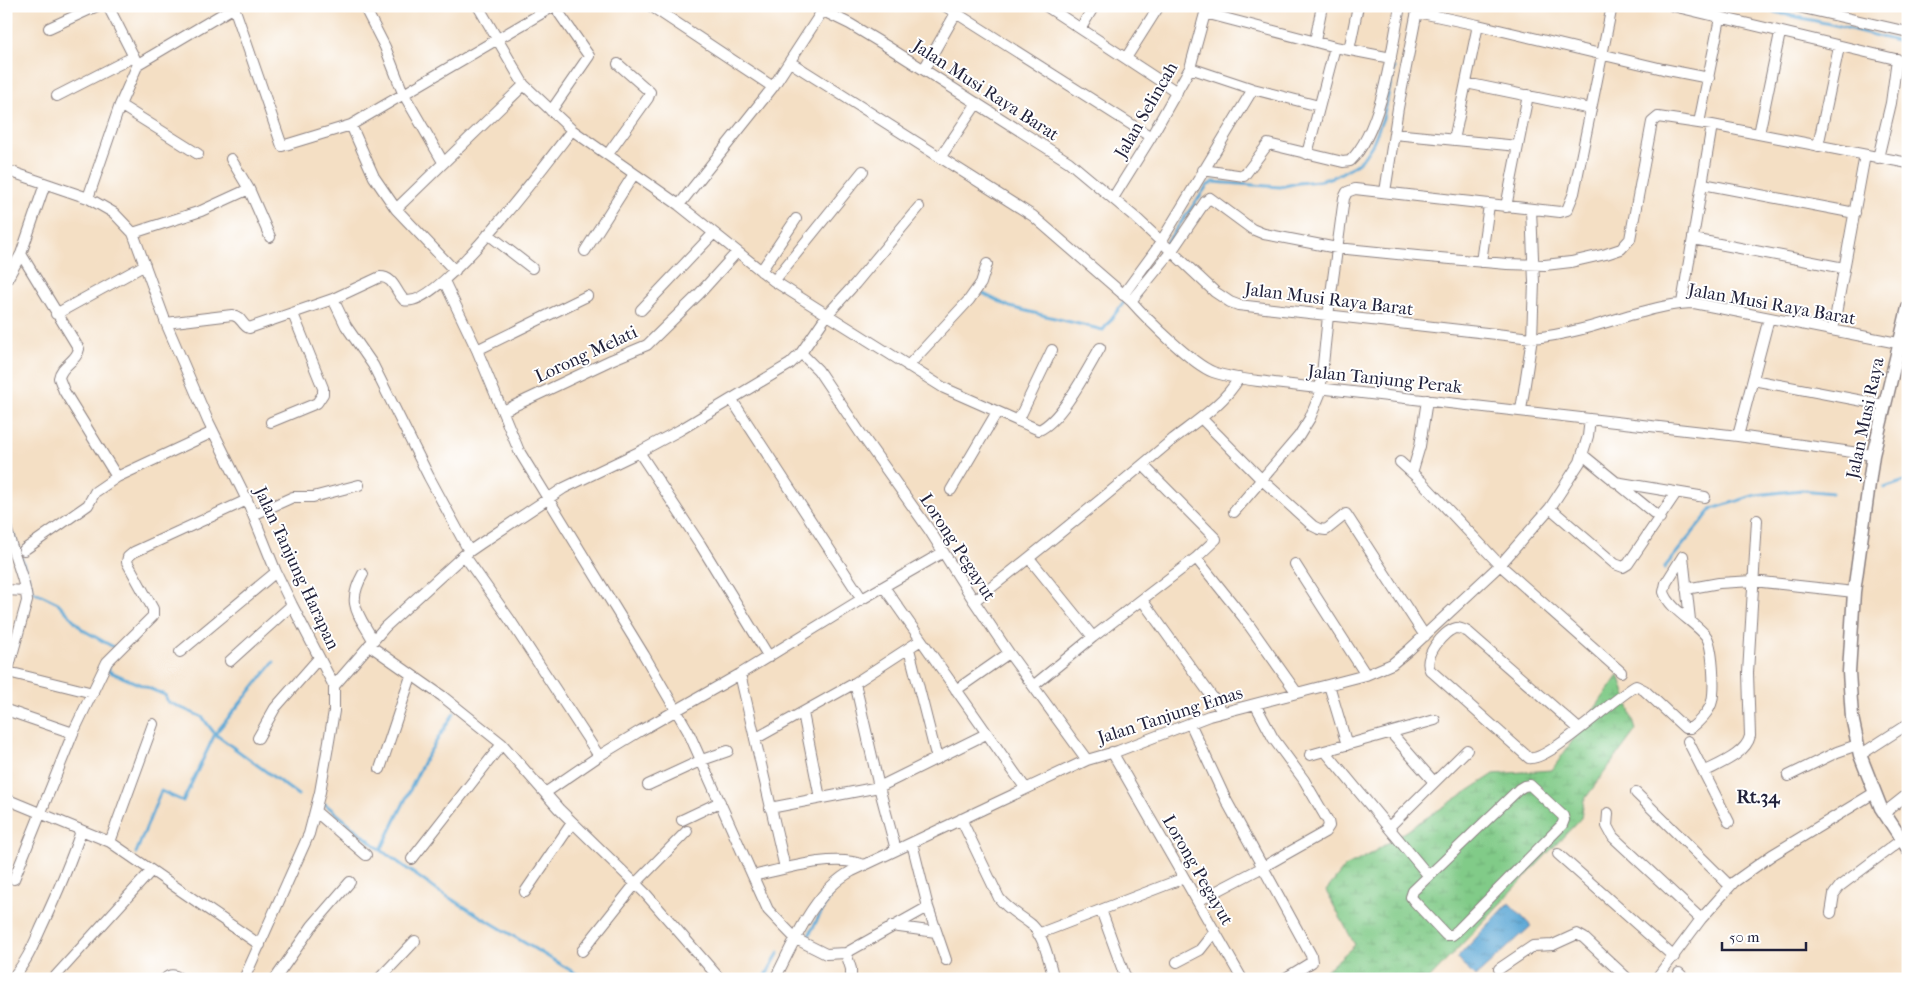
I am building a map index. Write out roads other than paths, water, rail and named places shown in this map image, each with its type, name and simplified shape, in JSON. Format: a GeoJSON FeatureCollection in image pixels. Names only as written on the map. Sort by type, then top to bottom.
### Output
{"type":"FeatureCollection","features":[{"type":"Feature","properties":{"kind":"street"},"geometry":{"type":"LineString","coordinates":[[49,28],[97,6]]}},
{"type":"Feature","properties":{"kind":"street"},"geometry":{"type":"LineString","coordinates":[[88,198],[135,60],[108,6]]}},
{"type":"Feature","properties":{"kind":"street"},"geometry":{"type":"LineString","coordinates":[[364,6],[385,46],[403,94],[443,162]]}},
{"type":"Feature","properties":{"kind":"street"},"geometry":{"type":"LineString","coordinates":[[478,6],[524,85],[572,130],[679,205],[713,234],[774,280],[944,388],[1037,430],[1042,429],[1049,423],[1073,392],[1100,348]]}},
{"type":"Feature","properties":{"kind":"street"},"geometry":{"type":"LineString","coordinates":[[651,6],[773,87]]}},
{"type":"Feature","properties":{"kind":"street"},"geometry":{"type":"LineString","coordinates":[[944,6],[958,10],[1152,136]]}},
{"type":"Feature","properties":{"kind":"street"},"geometry":{"type":"LineString","coordinates":[[1046,6],[1177,92]]}},
{"type":"Feature","properties":{"kind":"street"},"geometry":{"type":"LineString","coordinates":[[1080,28],[1094,6]]}},
{"type":"Feature","properties":{"kind":"street"},"geometry":{"type":"LineString","coordinates":[[1126,58],[1158,6]]}},
{"type":"Feature","properties":{"kind":"street"},"geometry":{"type":"LineString","coordinates":[[1315,41],[1322,6]]}},
{"type":"Feature","properties":{"kind":"street"},"geometry":{"type":"LineString","coordinates":[[1349,50],[1358,6]]}},
{"type":"Feature","properties":{"kind":"street"},"geometry":{"type":"LineString","coordinates":[[1203,170],[1244,176],[1268,144],[1343,162],[1350,161],[1362,146],[1382,100],[1400,6]]}},
{"type":"Feature","properties":{"kind":"street"},"geometry":{"type":"LineString","coordinates":[[1234,512],[1304,429],[1321,388],[1337,248],[1344,198],[1347,192],[1355,189],[1560,212],[1568,208],[1574,192],[1612,6]]}},
{"type":"Feature","properties":{"kind":"street"},"geometry":{"type":"LineString","coordinates":[[1673,6],[1838,47],[1903,60],[1878,158]]}},
{"type":"Feature","properties":{"kind":"street"},"geometry":{"type":"LineString","coordinates":[[57,96],[135,60],[235,7],[282,146],[351,125],[496,39],[557,10],[589,56],[551,111]]}},
{"type":"Feature","properties":{"kind":"street"},"geometry":{"type":"LineString","coordinates":[[1799,7],[1908,32]]}},
{"type":"Feature","properties":{"kind":"street"},"geometry":{"type":"LineString","coordinates":[[679,205],[773,87],[790,62],[818,8]]}},
{"type":"Feature","properties":{"kind":"street","name":"Jalan Musi Raya Barat"},"geometry":{"type":"LineString","coordinates":[[818,8],[850,24],[924,69],[1069,162],[1113,198],[1204,283],[1230,302],[1248,307],[1532,338],[1566,333],[1682,303],[1714,306],[1903,344]]}},
{"type":"Feature","properties":{"kind":"street"},"geometry":{"type":"LineString","coordinates":[[1206,9],[1335,47],[1390,58]]}},
{"type":"Feature","properties":{"kind":"street","name":"Jalan Selincah"},"geometry":{"type":"LineString","coordinates":[[1113,198],[1152,136],[1190,68],[1206,9]]}},
{"type":"Feature","properties":{"kind":"street"},"geometry":{"type":"LineString","coordinates":[[1385,192],[1394,134],[1396,103],[1417,9],[1478,25],[1709,78]]}},
{"type":"Feature","properties":{"kind":"street"},"geometry":{"type":"LineString","coordinates":[[924,69],[958,10]]}},
{"type":"Feature","properties":{"kind":"street"},"geometry":{"type":"LineString","coordinates":[[1699,123],[1720,18]]}},
{"type":"Feature","properties":{"kind":"street"},"geometry":{"type":"LineString","coordinates":[[1454,140],[1478,25]]}},
{"type":"Feature","properties":{"kind":"street"},"geometry":{"type":"LineString","coordinates":[[1759,134],[1780,33]]}},
{"type":"Feature","properties":{"kind":"street"},"geometry":{"type":"LineString","coordinates":[[1307,154],[1335,47]]}},
{"type":"Feature","properties":{"kind":"street"},"geometry":{"type":"LineString","coordinates":[[1818,146],[1838,47]]}},
{"type":"Feature","properties":{"kind":"street","name":"Jalan Tanjung Perak"},"geometry":{"type":"LineString","coordinates":[[790,62],[1033,216],[1128,298],[1144,316],[1204,368],[1214,372],[1239,378],[1738,436],[1873,455]]}},
{"type":"Feature","properties":{"kind":"street"},"geometry":{"type":"LineString","coordinates":[[608,154],[650,94],[648,88],[618,64]]}},
{"type":"Feature","properties":{"kind":"street"},"geometry":{"type":"LineString","coordinates":[[1190,68],[1253,89],[1320,106]]}},
{"type":"Feature","properties":{"kind":"street"},"geometry":{"type":"LineString","coordinates":[[1466,83],[1591,110]]}},
{"type":"Feature","properties":{"kind":"street"},"geometry":{"type":"LineString","coordinates":[[396,209],[524,85]]}},
{"type":"Feature","properties":{"kind":"street"},"geometry":{"type":"LineString","coordinates":[[1166,247],[1203,170],[1253,89]]}},
{"type":"Feature","properties":{"kind":"street"},"geometry":{"type":"LineString","coordinates":[[1506,207],[1528,95]]}},
{"type":"Feature","properties":{"kind":"street"},"geometry":{"type":"LineString","coordinates":[[1382,100],[1396,103]]}},
{"type":"Feature","properties":{"kind":"street"},"geometry":{"type":"LineString","coordinates":[[940,158],[977,103]]}},
{"type":"Feature","properties":{"kind":"street"},"geometry":{"type":"LineString","coordinates":[[120,106],[198,154]]}},
{"type":"Feature","properties":{"kind":"street"},"geometry":{"type":"LineString","coordinates":[[1128,298],[1166,247],[1210,198],[1252,229],[1264,234],[1337,248],[1533,266],[1571,262],[1606,254],[1625,246],[1630,239],[1653,120],[1658,117],[1712,125],[1908,164]]}},
{"type":"Feature","properties":{"kind":"street"},"geometry":{"type":"LineString","coordinates":[[351,125],[374,177],[396,209],[456,271]]}},
{"type":"Feature","properties":{"kind":"street"},"geometry":{"type":"LineString","coordinates":[[1682,303],[1712,125]]}},
{"type":"Feature","properties":{"kind":"street"},"geometry":{"type":"LineString","coordinates":[[166,323],[237,315],[241,318],[244,326],[249,328],[333,299],[385,277],[395,286],[401,298],[407,301],[424,295],[456,271],[572,130]]}},
{"type":"Feature","properties":{"kind":"street"},"geometry":{"type":"LineString","coordinates":[[1394,134],[1518,146]]}},
{"type":"Feature","properties":{"kind":"street"},"geometry":{"type":"LineString","coordinates":[[1833,330],[1865,155]]}},
{"type":"Feature","properties":{"kind":"street"},"geometry":{"type":"LineString","coordinates":[[231,159],[249,189],[270,237]]}},
{"type":"Feature","properties":{"kind":"street","name":"Jalan Tanjung Harapan"},"geometry":{"type":"LineString","coordinates":[[6,170],[88,198],[114,213],[133,233],[166,323],[213,432],[248,500],[276,572],[334,686],[334,710],[316,811],[306,842],[244,979]]}},
{"type":"Feature","properties":{"kind":"street"},"geometry":{"type":"LineString","coordinates":[[774,280],[863,171]]}},
{"type":"Feature","properties":{"kind":"street"},"geometry":{"type":"LineString","coordinates":[[585,251],[634,174]]}},
{"type":"Feature","properties":{"kind":"street"},"geometry":{"type":"LineString","coordinates":[[6,281],[21,254],[45,184]]}},
{"type":"Feature","properties":{"kind":"street"},"geometry":{"type":"LineString","coordinates":[[1703,184],[1855,213]]}},
{"type":"Feature","properties":{"kind":"street"},"geometry":{"type":"LineString","coordinates":[[133,233],[201,210],[249,189]]}},
{"type":"Feature","properties":{"kind":"street"},"geometry":{"type":"LineString","coordinates":[[1481,262],[1489,205]]}},
{"type":"Feature","properties":{"kind":"street"},"geometry":{"type":"LineString","coordinates":[[334,686],[371,643],[467,553],[547,498],[639,452],[775,375],[790,364],[801,353],[827,315],[919,207]]}},
{"type":"Feature","properties":{"kind":"street"},"geometry":{"type":"LineString","coordinates":[[1521,410],[1532,338],[1533,266],[1530,209]]}},
{"type":"Feature","properties":{"kind":"street"},"geometry":{"type":"LineString","coordinates":[[761,270],[796,219]]}},
{"type":"Feature","properties":{"kind":"street"},"geometry":{"type":"LineString","coordinates":[[488,234],[532,268]]}},
{"type":"Feature","properties":{"kind":"street"},"geometry":{"type":"LineString","coordinates":[[641,310],[713,234]]}},
{"type":"Feature","properties":{"kind":"street"},"geometry":{"type":"LineString","coordinates":[[1693,240],[1844,268]]}},
{"type":"Feature","properties":{"kind":"street","name":"Lorong Melati"},"geometry":{"type":"LineString","coordinates":[[503,411],[647,345],[699,294],[737,252]]}},
{"type":"Feature","properties":{"kind":"street"},"geometry":{"type":"LineString","coordinates":[[21,254],[79,349],[74,358],[61,370],[59,378],[64,390],[117,477]]}},
{"type":"Feature","properties":{"kind":"street"},"geometry":{"type":"LineString","coordinates":[[908,366],[978,287],[987,264]]}},
{"type":"Feature","properties":{"kind":"street"},"geometry":{"type":"LineString","coordinates":[[56,314],[145,265]]}},
{"type":"Feature","properties":{"kind":"street"},"geometry":{"type":"LineString","coordinates":[[444,281],[477,350],[519,451],[676,710],[702,760],[768,910],[796,939],[826,954],[846,953],[928,907]]}},
{"type":"Feature","properties":{"kind":"street"},"geometry":{"type":"LineString","coordinates":[[477,350],[587,296]]}},
{"type":"Feature","properties":{"kind":"street"},"geometry":{"type":"LineString","coordinates":[[333,299],[350,332],[373,365],[467,553],[600,756]]}},
{"type":"Feature","properties":{"kind":"street","name":"Jalan Musi Raya"},"geometry":{"type":"LineString","coordinates":[[1904,844],[1884,813],[1874,793],[1858,750],[1852,717],[1849,672],[1854,592],[1873,455],[1884,405],[1903,344],[1908,308]]}},
{"type":"Feature","properties":{"kind":"street"},"geometry":{"type":"LineString","coordinates":[[270,422],[317,403],[323,394],[293,314]]}},
{"type":"Feature","properties":{"kind":"street"},"geometry":{"type":"LineString","coordinates":[[1738,436],[1769,318]]}},
{"type":"Feature","properties":{"kind":"street"},"geometry":{"type":"LineString","coordinates":[[1018,421],[1052,350]]}},
{"type":"Feature","properties":{"kind":"street","name":"Lorong Pegayut"},"geometry":{"type":"LineString","coordinates":[[801,353],[818,370],[925,524],[942,553],[1009,653],[1087,760]]}},
{"type":"Feature","properties":{"kind":"street"},"geometry":{"type":"LineString","coordinates":[[974,601],[1201,418],[1233,387],[1239,378]]}},
{"type":"Feature","properties":{"kind":"street"},"geometry":{"type":"LineString","coordinates":[[1753,380],[1884,405]]}},
{"type":"Feature","properties":{"kind":"street"},"geometry":{"type":"LineString","coordinates":[[732,400],[862,599]]}},
{"type":"Feature","properties":{"kind":"street"},"geometry":{"type":"LineString","coordinates":[[1412,473],[1420,446],[1427,400]]}},
{"type":"Feature","properties":{"kind":"street"},"geometry":{"type":"LineString","coordinates":[[951,490],[997,412]]}},
{"type":"Feature","properties":{"kind":"street"},"geometry":{"type":"LineString","coordinates":[[1201,418],[1261,479],[1319,529],[1326,530],[1346,514],[1425,636]]}},
{"type":"Feature","properties":{"kind":"street","name":"Jalan Tanjung Emas"},"geometry":{"type":"LineString","coordinates":[[775,979],[817,903],[828,888],[844,875],[1087,760],[1190,722],[1366,675],[1392,664],[1425,636],[1500,565],[1550,508],[1583,455],[1590,419]]}},
{"type":"Feature","properties":{"kind":"street"},"geometry":{"type":"LineString","coordinates":[[24,550],[88,505],[95,492],[117,477],[213,432]]}},
{"type":"Feature","properties":{"kind":"street"},"geometry":{"type":"LineString","coordinates":[[639,452],[700,544],[769,657]]}},
{"type":"Feature","properties":{"kind":"street"},"geometry":{"type":"LineString","coordinates":[[1583,455],[1660,518]]}},
{"type":"Feature","properties":{"kind":"street"},"geometry":{"type":"LineString","coordinates":[[1400,462],[1500,565],[1620,672]]}},
{"type":"Feature","properties":{"kind":"street"},"geometry":{"type":"LineString","coordinates":[[1033,686],[1196,558],[1216,539],[1143,465]]}},
{"type":"Feature","properties":{"kind":"street"},"geometry":{"type":"LineString","coordinates":[[1613,481],[1705,497]]}},
{"type":"Feature","properties":{"kind":"street"},"geometry":{"type":"LineString","coordinates":[[254,515],[293,497],[313,497],[359,485]]}},
{"type":"Feature","properties":{"kind":"street"},"geometry":{"type":"LineString","coordinates":[[1550,508],[1621,567],[1628,564],[1676,493]]}},
{"type":"Feature","properties":{"kind":"street"},"geometry":{"type":"LineString","coordinates":[[14,879],[73,733],[93,693],[115,653],[149,622],[154,612],[128,562],[128,557],[134,552],[248,500]]}},
{"type":"Feature","properties":{"kind":"street"},"geometry":{"type":"LineString","coordinates":[[1704,772],[1741,750],[1749,743],[1751,728],[1748,673],[1757,520]]}},
{"type":"Feature","properties":{"kind":"street"},"geometry":{"type":"LineString","coordinates":[[6,526],[25,591],[26,602],[7,675],[93,693]]}},
{"type":"Feature","properties":{"kind":"street"},"geometry":{"type":"LineString","coordinates":[[545,793],[600,756],[676,710],[769,657],[862,599],[942,553]]}},
{"type":"Feature","properties":{"kind":"street"},"geometry":{"type":"LineString","coordinates":[[1580,730],[1468,632],[1459,628],[1455,629],[1438,643],[1431,652],[1427,663],[1430,670],[1526,757],[1533,759],[1541,757],[1580,730],[1636,686],[1644,690],[1685,728],[1688,729],[1694,726],[1710,706],[1712,700],[1711,646],[1690,620],[1668,600],[1664,592],[1666,583],[1683,556],[1690,620]]}},
{"type":"Feature","properties":{"kind":"street"},"geometry":{"type":"LineString","coordinates":[[1029,558],[1093,637]]}},
{"type":"Feature","properties":{"kind":"street"},"geometry":{"type":"LineString","coordinates":[[1196,558],[1244,618],[1297,693]]}},
{"type":"Feature","properties":{"kind":"street"},"geometry":{"type":"LineString","coordinates":[[1295,564],[1366,675]]}},
{"type":"Feature","properties":{"kind":"street"},"geometry":{"type":"LineString","coordinates":[[180,652],[276,572]]}},
{"type":"Feature","properties":{"kind":"street"},"geometry":{"type":"LineString","coordinates":[[363,574],[357,585],[354,600],[371,643],[411,676],[465,713],[502,744],[572,823],[636,883],[720,979]]}},
{"type":"Feature","properties":{"kind":"street"},"geometry":{"type":"LineString","coordinates":[[1686,589],[1719,583],[1753,581],[1854,592]]}},
{"type":"Feature","properties":{"kind":"street"},"geometry":{"type":"LineString","coordinates":[[884,586],[1026,789]]}},
{"type":"Feature","properties":{"kind":"street"},"geometry":{"type":"LineString","coordinates":[[6,590],[25,591]]}},
{"type":"Feature","properties":{"kind":"street"},"geometry":{"type":"LineString","coordinates":[[1142,600],[1223,712]]}},
{"type":"Feature","properties":{"kind":"street"},"geometry":{"type":"LineString","coordinates":[[230,661],[292,605]]}},
{"type":"Feature","properties":{"kind":"street"},"geometry":{"type":"LineString","coordinates":[[755,739],[855,683],[921,640]]}},
{"type":"Feature","properties":{"kind":"street"},"geometry":{"type":"LineString","coordinates":[[909,649],[937,758]]}},
{"type":"Feature","properties":{"kind":"street"},"geometry":{"type":"LineString","coordinates":[[956,690],[1009,653]]}},
{"type":"Feature","properties":{"kind":"street"},"geometry":{"type":"LineString","coordinates":[[258,738],[275,708],[320,658]]}},
{"type":"Feature","properties":{"kind":"street"},"geometry":{"type":"LineString","coordinates":[[740,674],[785,868]]}},
{"type":"Feature","properties":{"kind":"street"},"geometry":{"type":"LineString","coordinates":[[380,769],[411,676]]}},
{"type":"Feature","properties":{"kind":"street"},"geometry":{"type":"LineString","coordinates":[[855,683],[896,850]]}},
{"type":"Feature","properties":{"kind":"street"},"geometry":{"type":"LineString","coordinates":[[1329,685],[1347,745]]}},
{"type":"Feature","properties":{"kind":"street"},"geometry":{"type":"LineString","coordinates":[[1198,901],[1263,868],[1325,832],[1330,823],[1304,780],[1273,738],[1255,704]]}},
{"type":"Feature","properties":{"kind":"street"},"geometry":{"type":"LineString","coordinates":[[6,710],[73,733]]}},
{"type":"Feature","properties":{"kind":"street"},"geometry":{"type":"LineString","coordinates":[[803,713],[820,798]]}},
{"type":"Feature","properties":{"kind":"street"},"geometry":{"type":"LineString","coordinates":[[1310,755],[1435,720]]}},
{"type":"Feature","properties":{"kind":"street"},"geometry":{"type":"LineString","coordinates":[[1190,722],[1226,800],[1312,958],[1312,962],[1308,966],[1284,979]]}},
{"type":"Feature","properties":{"kind":"street"},"geometry":{"type":"LineString","coordinates":[[110,842],[153,724]]}},
{"type":"Feature","properties":{"kind":"street"},"geometry":{"type":"LineString","coordinates":[[1788,776],[1837,752],[1858,750],[1908,724]]}},
{"type":"Feature","properties":{"kind":"street"},"geometry":{"type":"LineString","coordinates":[[1391,733],[1434,782]]}},
{"type":"Feature","properties":{"kind":"street"},"geometry":{"type":"LineString","coordinates":[[770,808],[879,787],[986,734]]}},
{"type":"Feature","properties":{"kind":"street"},"geometry":{"type":"LineString","coordinates":[[1688,741],[1729,822]]}},
{"type":"Feature","properties":{"kind":"street"},"geometry":{"type":"LineString","coordinates":[[412,859],[502,744]]}},
{"type":"Feature","properties":{"kind":"street"},"geometry":{"type":"LineString","coordinates":[[1389,827],[1467,750]]}},
{"type":"Feature","properties":{"kind":"street"},"geometry":{"type":"LineString","coordinates":[[648,785],[702,760],[728,751]]}},
{"type":"Feature","properties":{"kind":"street"},"geometry":{"type":"LineString","coordinates":[[1325,751],[1428,875]]}},
{"type":"Feature","properties":{"kind":"street","name":"Lorong Pegayut"},"geometry":{"type":"LineString","coordinates":[[1112,752],[1242,979]]}},
{"type":"Feature","properties":{"kind":"street"},"geometry":{"type":"LineString","coordinates":[[1530,785],[1564,818],[1562,825],[1452,935],[1444,933],[1412,896],[1415,888],[1428,875],[1524,786],[1530,785]]}},
{"type":"Feature","properties":{"kind":"street"},"geometry":{"type":"LineString","coordinates":[[1636,793],[1730,886]]}},
{"type":"Feature","properties":{"kind":"street"},"geometry":{"type":"LineString","coordinates":[[1656,979],[1701,919],[1730,886],[1772,855],[1874,793]]}},
{"type":"Feature","properties":{"kind":"street"},"geometry":{"type":"LineString","coordinates":[[1884,813],[1908,794]]}},
{"type":"Feature","properties":{"kind":"street"},"geometry":{"type":"LineString","coordinates":[[6,799],[110,842],[260,944]]}},
{"type":"Feature","properties":{"kind":"street"},"geometry":{"type":"LineString","coordinates":[[682,820],[720,802]]}},
{"type":"Feature","properties":{"kind":"street"},"geometry":{"type":"LineString","coordinates":[[316,811],[366,855]]}},
{"type":"Feature","properties":{"kind":"street"},"geometry":{"type":"LineString","coordinates":[[1608,813],[1607,826],[1613,837],[1701,919]]}},
{"type":"Feature","properties":{"kind":"street"},"geometry":{"type":"LineString","coordinates":[[962,819],[999,898],[1008,908],[1031,925],[1038,934],[1054,979]]}},
{"type":"Feature","properties":{"kind":"street"},"geometry":{"type":"LineString","coordinates":[[525,892],[572,823]]}},
{"type":"Feature","properties":{"kind":"street"},"geometry":{"type":"LineString","coordinates":[[12,978],[23,966],[69,866],[81,831]]}},
{"type":"Feature","properties":{"kind":"street"},"geometry":{"type":"LineString","coordinates":[[582,951],[636,883],[687,831]]}},
{"type":"Feature","properties":{"kind":"street"},"geometry":{"type":"LineString","coordinates":[[912,843],[928,907],[946,960]]}},
{"type":"Feature","properties":{"kind":"street"},"geometry":{"type":"LineString","coordinates":[[1832,913],[1834,894],[1840,886],[1904,844]]}},
{"type":"Feature","properties":{"kind":"street"},"geometry":{"type":"LineString","coordinates":[[1558,854],[1674,957]]}},
{"type":"Feature","properties":{"kind":"street"},"geometry":{"type":"LineString","coordinates":[[753,876],[785,868],[832,861],[852,862],[864,866]]}},
{"type":"Feature","properties":{"kind":"street"},"geometry":{"type":"LineString","coordinates":[[53,979],[151,871]]}},
{"type":"Feature","properties":{"kind":"street"},"geometry":{"type":"LineString","coordinates":[[1038,934],[1184,878]]}},
{"type":"Feature","properties":{"kind":"street"},"geometry":{"type":"LineString","coordinates":[[276,979],[312,926],[350,882]]}},
{"type":"Feature","properties":{"kind":"street"},"geometry":{"type":"LineString","coordinates":[[1102,910],[1126,979]]}},
{"type":"Feature","properties":{"kind":"street"},"geometry":{"type":"LineString","coordinates":[[892,926],[936,932]]}},
{"type":"Feature","properties":{"kind":"street"},"geometry":{"type":"LineString","coordinates":[[1177,962],[1200,950],[1214,931]]}},
{"type":"Feature","properties":{"kind":"street"},"geometry":{"type":"LineString","coordinates":[[1499,970],[1533,946],[1553,945],[1577,934],[1590,943],[1628,979]]}},
{"type":"Feature","properties":{"kind":"street"},"geometry":{"type":"LineString","coordinates":[[379,979],[415,941]]}},
{"type":"Feature","properties":{"kind":"street"},"geometry":{"type":"LineString","coordinates":[[846,953],[852,969],[851,979]]}},
{"type":"Feature","properties":{"kind":"street"},"geometry":{"type":"LineString","coordinates":[[164,979],[170,975],[180,979]]}},
{"type":"Feature","properties":{"kind":"water"},"geometry":{"type":"Polygon","coordinates":[[[1509,903],[1531,926],[1475,977],[1457,958],[1509,903]]]}},
{"type":"Feature","properties":{"kind":"waterway"},"geometry":{"type":"LineString","coordinates":[[1746,6],[1839,26],[1908,44]]}},
{"type":"Feature","properties":{"kind":"waterway"},"geometry":{"type":"LineString","coordinates":[[1150,266],[1207,186],[1213,182],[1280,187],[1319,181],[1336,176],[1355,165],[1364,157],[1372,145],[1383,118],[1394,68]]}},
{"type":"Feature","properties":{"kind":"waterway"},"geometry":{"type":"LineString","coordinates":[[978,291],[1010,307],[1103,330],[1126,299]]}},
{"type":"Feature","properties":{"kind":"waterway"},"geometry":{"type":"LineString","coordinates":[[1884,488],[1908,480]]}},
{"type":"Feature","properties":{"kind":"waterway"},"geometry":{"type":"LineString","coordinates":[[1664,568],[1712,509],[1756,495],[1802,490],[1832,493]]}},
{"type":"Feature","properties":{"kind":"waterway"},"geometry":{"type":"LineString","coordinates":[[13,534],[33,591],[58,603],[83,630],[117,649]]}},
{"type":"Feature","properties":{"kind":"waterway"},"geometry":{"type":"LineString","coordinates":[[136,853],[161,791],[183,801],[215,734],[274,662]]}},
{"type":"Feature","properties":{"kind":"waterway"},"geometry":{"type":"LineString","coordinates":[[109,668],[108,671],[165,695],[168,702],[202,717],[215,734],[298,795]]}},
{"type":"Feature","properties":{"kind":"waterway"},"geometry":{"type":"LineString","coordinates":[[381,850],[424,761],[454,713]]}},
{"type":"Feature","properties":{"kind":"waterway"},"geometry":{"type":"LineString","coordinates":[[325,804],[381,850],[438,891],[585,979]]}},
{"type":"Feature","properties":{"kind":"waterway"},"geometry":{"type":"LineString","coordinates":[[808,937],[832,892]]}},
{"type":"Feature","properties":{"kind":"waterway"},"geometry":{"type":"LineString","coordinates":[[764,979],[779,952]]}},
{"type":"Feature","properties":{"kind":"district","name":"Rt.34"},"geometry":{"type":"Point","coordinates":[1758,796]}}]}
